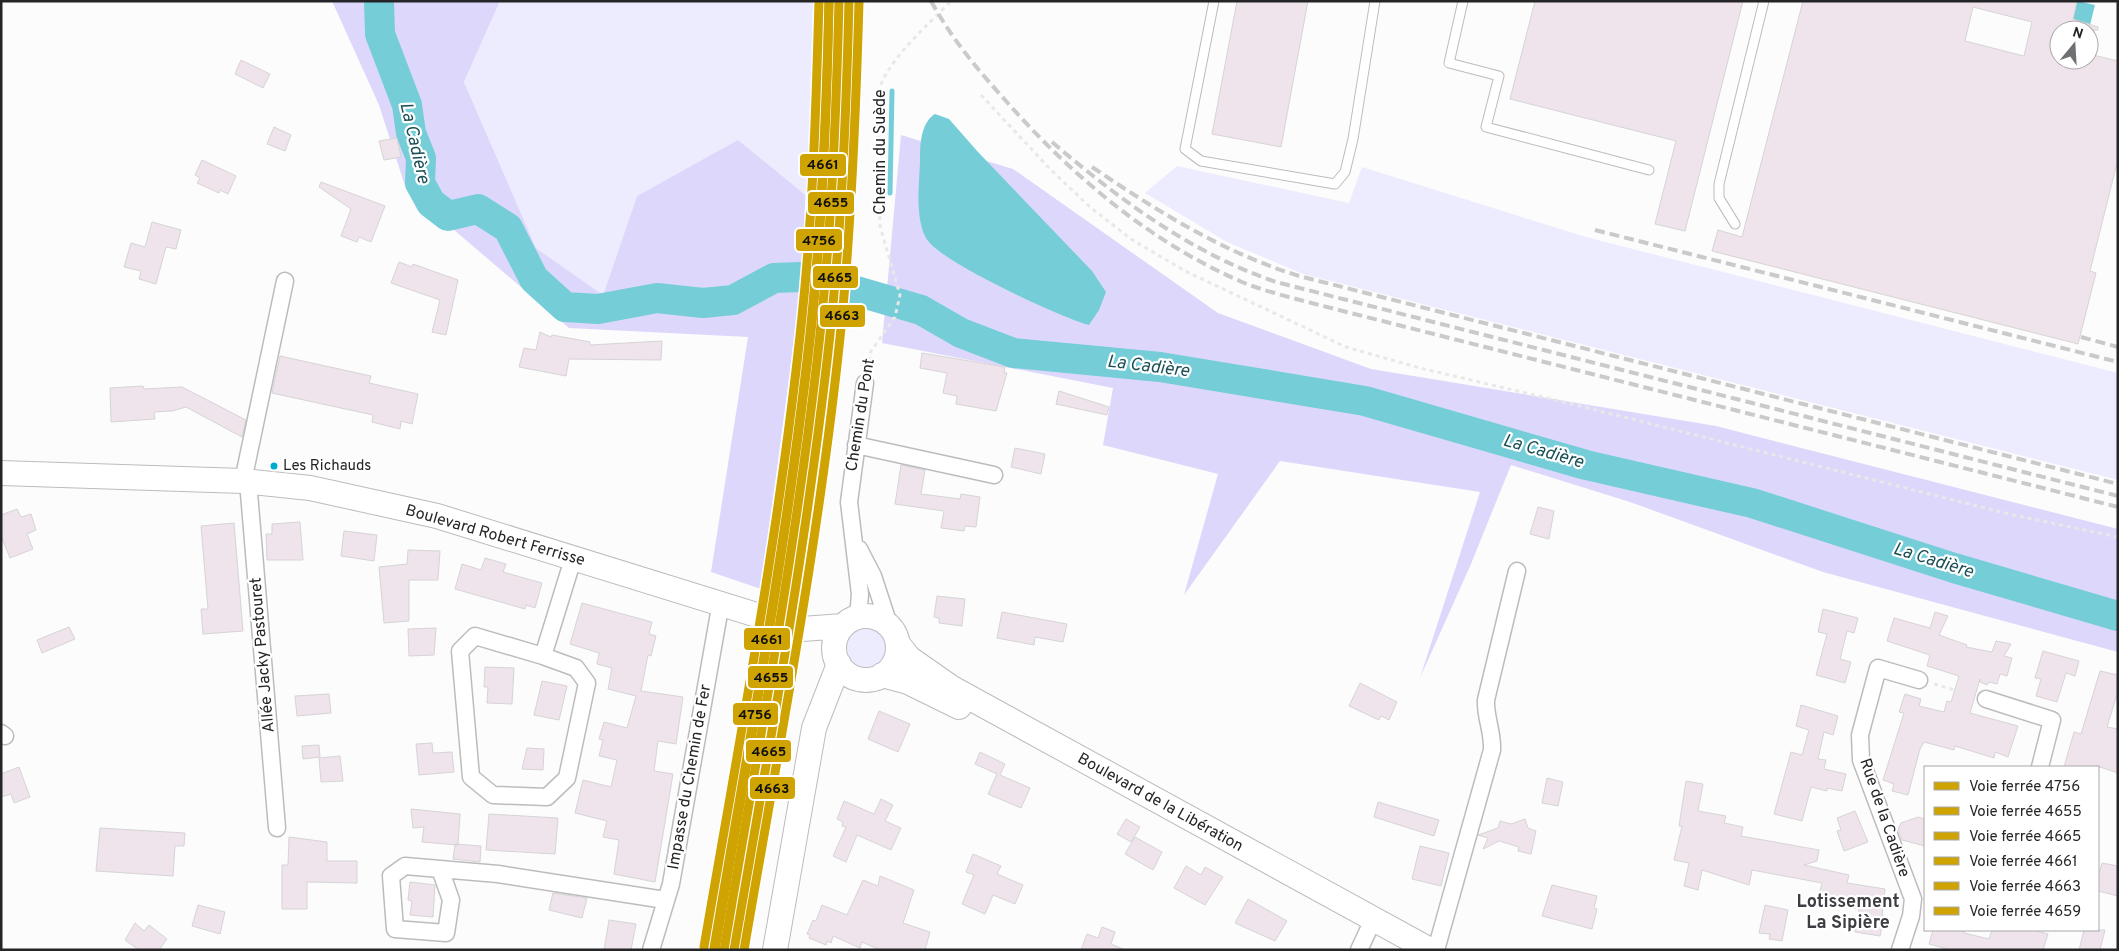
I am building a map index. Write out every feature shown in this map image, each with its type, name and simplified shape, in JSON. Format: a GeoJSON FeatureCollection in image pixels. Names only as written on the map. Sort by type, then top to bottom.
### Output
{"type":"FeatureCollection","features":[{"type":"Feature","properties":{"kind":"street","name":"Allée Jacky Pastouret"},"geometry":{"type":"LineString","coordinates":[[277,828],[246,481],[285,280]]}},
{"type":"Feature","properties":{"kind":"street","name":"Chemin du Pont"},"geometry":{"type":"LineString","coordinates":[[850,621],[860,594],[849,502],[865,382]]}},
{"type":"Feature","properties":{"kind":"street"},"geometry":{"type":"LineString","coordinates":[[856,445],[994,475]]}},
{"type":"Feature","properties":{"kind":"street","name":"Boulevard Robert Ferrisse"},"geometry":{"type":"LineString","coordinates":[[1,473],[246,481],[310,488],[438,516],[573,559],[721,602],[802,629],[837,660]]}},
{"type":"Feature","properties":{"kind":"street","name":"Chemin du Pont"},"geometry":{"type":"LineString","coordinates":[[855,543],[873,576],[894,635]]}},
{"type":"Feature","properties":{"kind":"street"},"geometry":{"type":"LineString","coordinates":[[543,656],[573,559]]}},
{"type":"Feature","properties":{"kind":"street"},"geometry":{"type":"LineString","coordinates":[[1436,950],[1492,750],[1493,737],[1486,712],[1486,700],[1517,571]]}},
{"type":"Feature","properties":{"kind":"street","name":"Impasse du Chemin de Fer"},"geometry":{"type":"LineString","coordinates":[[651,950],[671,884],[721,602]]}},
{"type":"Feature","properties":{"kind":"street"},"geometry":{"type":"LineString","coordinates":[[776,950],[814,728],[837,660],[835,640],[850,621],[869,616],[880,618],[894,635],[895,662],[832,707],[814,728]]}},
{"type":"Feature","properties":{"kind":"street","name":"Boulevard Robert Ferrisse"},"geometry":{"type":"LineString","coordinates":[[802,629],[850,621]]}},
{"type":"Feature","properties":{"kind":"street","name":"Boulevard de la Libération"},"geometry":{"type":"LineString","coordinates":[[894,635],[909,658],[952,688],[1367,933],[1430,950]]}},
{"type":"Feature","properties":{"kind":"street"},"geometry":{"type":"LineString","coordinates":[[475,636],[543,656],[576,668],[587,683],[566,778],[546,797],[493,795],[471,778],[460,651],[475,636]]}},
{"type":"Feature","properties":{"kind":"street"},"geometry":{"type":"LineString","coordinates":[[837,660],[849,674],[873,677]]}},
{"type":"Feature","properties":{"kind":"street","name":"Rue de la Cadière"},"geometry":{"type":"LineString","coordinates":[[1900,950],[1911,916],[1919,900],[1861,760],[1860,735],[1878,668],[1919,680]]}},
{"type":"Feature","properties":{"kind":"street","name":"Boulevard de la Libération"},"geometry":{"type":"LineString","coordinates":[[873,677],[908,682],[946,700],[1115,790],[1367,933],[1405,950]]}},
{"type":"Feature","properties":{"kind":"street"},"geometry":{"type":"LineString","coordinates":[[1986,699],[2052,720],[2040,766]]}},
{"type":"Feature","properties":{"kind":"street"},"geometry":{"type":"LineString","coordinates":[[440,869],[451,900],[446,933],[395,929],[391,876],[405,866],[440,869],[498,874],[665,900]]}},
{"type":"Feature","properties":{"kind":"lane"},"geometry":{"type":"LineString","coordinates":[[1214,1],[1184,149],[1201,161],[1335,184],[1344,172],[1353,139],[1375,1]]}},
{"type":"Feature","properties":{"kind":"lane"},"geometry":{"type":"LineString","coordinates":[[1463,1],[1449,63],[1499,76],[1486,127],[1650,170]]}},
{"type":"Feature","properties":{"kind":"lane"},"geometry":{"type":"LineString","coordinates":[[1735,224],[1719,198],[1719,184],[1764,1]]}},
{"type":"Feature","properties":{"kind":"path","name":"Chemin du Suède"},"geometry":{"type":"LineString","coordinates":[[900,295],[880,226],[878,94],[880,84],[888,68],[951,1]]}},
{"type":"Feature","properties":{"kind":"path"},"geometry":{"type":"LineString","coordinates":[[981,95],[1050,169],[1090,208],[1131,239],[1185,271],[1346,347],[1420,368],[1568,403],[2009,514],[2118,537]]}},
{"type":"Feature","properties":{"kind":"path","name":"Chemin du Pont"},"geometry":{"type":"LineString","coordinates":[[865,382],[872,351],[895,317],[900,295]]}},
{"type":"Feature","properties":{"kind":"path"},"geometry":{"type":"LineString","coordinates":[[1919,680],[1986,699]]}},
{"type":"Feature","properties":{"kind":"shaded area"},"geometry":{"type":"Polygon","coordinates":[[[332,1],[500,1],[464,82],[536,248],[603,295],[637,196],[738,140],[814,202],[799,363],[791,363],[761,589],[711,572],[748,337],[569,328],[406,189],[379,105],[332,1]]]}},
{"type":"Feature","properties":{"kind":"shaded area"},"geometry":{"type":"Polygon","coordinates":[[[500,1],[822,1],[814,202],[738,141],[637,196],[603,295],[536,248],[464,82],[500,1]]]}},
{"type":"Feature","properties":{"kind":"shaded area"},"geometry":{"type":"Polygon","coordinates":[[[901,135],[1013,169],[1218,313],[1371,369],[1716,426],[2118,529],[2118,652],[1823,572],[1630,502],[1511,465],[1471,564],[1420,678],[1480,492],[1280,461],[1184,595],[1218,474],[1103,445],[1113,388],[882,343],[901,135]]]}},
{"type":"Feature","properties":{"kind":"shaded area"},"geometry":{"type":"Polygon","coordinates":[[[1177,166],[1349,203],[1362,167],[1586,237],[2118,373],[2118,480],[1303,274],[1227,242],[1145,193],[1177,166]]]}},
{"type":"Feature","properties":{"kind":"shaded area"},"geometry":{"type":"Polygon","coordinates":[[[863,628],[871,628],[882,634],[888,649],[882,664],[871,670],[863,670],[852,664],[846,653],[846,645],[852,634],[863,628]]]}},
{"type":"Feature","properties":{"kind":"water"},"geometry":{"type":"Polygon","coordinates":[[[2077,1],[2095,5],[2091,20],[2073,19],[2077,1]]]}},
{"type":"Feature","properties":{"kind":"water"},"geometry":{"type":"Polygon","coordinates":[[[935,114],[949,119],[1092,271],[1106,292],[1099,310],[1089,325],[1028,300],[975,274],[935,248],[926,238],[919,211],[920,149],[926,123],[935,114]]]}},
{"type":"Feature","properties":{"kind":"building"},"geometry":{"type":"Polygon","coordinates":[[[1237,1],[1308,1],[1281,147],[1212,134],[1237,1]]]}},
{"type":"Feature","properties":{"kind":"building"},"geometry":{"type":"Polygon","coordinates":[[[1535,1],[1743,1],[1685,231],[1655,224],[1676,141],[1510,99],[1535,1]]]}},
{"type":"Feature","properties":{"kind":"building"},"geometry":{"type":"Polygon","coordinates":[[[1803,1],[2077,1],[2073,19],[2076,20],[2049,20],[2049,70],[2099,70],[2099,56],[2118,61],[2118,159],[2090,271],[2096,273],[2078,344],[1712,251],[1718,230],[1742,237],[1803,1]],[[1973,7],[1965,41],[2024,56],[2032,22],[1973,7]]]}},
{"type":"Feature","properties":{"kind":"building"},"geometry":{"type":"Polygon","coordinates":[[[241,60],[270,74],[263,88],[235,74],[241,60]]]}},
{"type":"Feature","properties":{"kind":"building"},"geometry":{"type":"Polygon","coordinates":[[[274,127],[291,135],[285,151],[267,144],[274,127]]]}},
{"type":"Feature","properties":{"kind":"building"},"geometry":{"type":"Polygon","coordinates":[[[397,138],[401,157],[384,160],[379,141],[397,138]]]}},
{"type":"Feature","properties":{"kind":"building"},"geometry":{"type":"Polygon","coordinates":[[[202,160],[236,176],[228,194],[220,190],[219,193],[197,183],[200,178],[195,175],[202,160]]]}},
{"type":"Feature","properties":{"kind":"building"},"geometry":{"type":"Polygon","coordinates":[[[321,182],[385,206],[371,242],[359,237],[357,242],[341,236],[351,209],[319,187],[321,182]]]}},
{"type":"Feature","properties":{"kind":"building"},"geometry":{"type":"Polygon","coordinates":[[[152,222],[181,230],[176,249],[166,247],[156,284],[139,279],[141,271],[124,267],[131,243],[145,247],[152,222]]]}},
{"type":"Feature","properties":{"kind":"building"},"geometry":{"type":"Polygon","coordinates":[[[399,262],[412,267],[413,264],[458,280],[446,335],[432,332],[440,300],[391,283],[399,262]]]}},
{"type":"Feature","properties":{"kind":"building"},"geometry":{"type":"Polygon","coordinates":[[[540,332],[551,337],[552,335],[590,342],[590,345],[662,341],[661,360],[569,359],[566,376],[519,367],[524,348],[536,350],[540,332]]]}},
{"type":"Feature","properties":{"kind":"building"},"geometry":{"type":"Polygon","coordinates":[[[922,353],[1005,367],[1004,373],[1007,373],[996,411],[956,404],[957,396],[943,393],[947,373],[920,368],[922,353]]]}},
{"type":"Feature","properties":{"kind":"building"},"geometry":{"type":"Polygon","coordinates":[[[280,356],[371,376],[369,383],[418,394],[412,424],[401,421],[400,429],[372,422],[373,415],[272,393],[280,356]]]}},
{"type":"Feature","properties":{"kind":"building"},"geometry":{"type":"Polygon","coordinates":[[[143,386],[144,389],[182,387],[246,420],[242,437],[186,407],[172,411],[154,412],[155,419],[111,422],[110,388],[143,386]]]}},
{"type":"Feature","properties":{"kind":"building"},"geometry":{"type":"Polygon","coordinates":[[[1059,391],[1109,407],[1107,415],[1056,404],[1059,391]]]}},
{"type":"Feature","properties":{"kind":"building"},"geometry":{"type":"Polygon","coordinates":[[[1015,448],[1045,454],[1041,474],[1011,467],[1015,448]]]}},
{"type":"Feature","properties":{"kind":"building"},"geometry":{"type":"Polygon","coordinates":[[[901,465],[925,470],[921,494],[960,499],[961,494],[980,497],[976,527],[965,526],[964,531],[941,528],[944,511],[895,504],[901,465]]]}},
{"type":"Feature","properties":{"kind":"building"},"geometry":{"type":"Polygon","coordinates":[[[1538,507],[1554,511],[1549,539],[1530,534],[1538,507]]]}},
{"type":"Feature","properties":{"kind":"building"},"geometry":{"type":"Polygon","coordinates":[[[17,509],[21,517],[31,514],[36,530],[27,534],[33,549],[10,558],[1,536],[1,515],[17,509]]]}},
{"type":"Feature","properties":{"kind":"building"},"geometry":{"type":"Polygon","coordinates":[[[300,522],[303,560],[267,560],[266,534],[272,534],[272,524],[300,522]]]}},
{"type":"Feature","properties":{"kind":"building"},"geometry":{"type":"Polygon","coordinates":[[[234,523],[243,631],[203,634],[201,609],[208,609],[201,526],[234,523]]]}},
{"type":"Feature","properties":{"kind":"building"},"geometry":{"type":"Polygon","coordinates":[[[344,531],[377,535],[374,561],[341,556],[344,531]]]}},
{"type":"Feature","properties":{"kind":"building"},"geometry":{"type":"Polygon","coordinates":[[[408,550],[440,551],[438,580],[409,580],[409,621],[384,623],[379,567],[407,564],[408,550]]]}},
{"type":"Feature","properties":{"kind":"building"},"geometry":{"type":"Polygon","coordinates":[[[485,558],[506,564],[503,572],[542,583],[535,608],[526,605],[525,609],[455,589],[462,564],[481,570],[485,558]]]}},
{"type":"Feature","properties":{"kind":"building"},"geometry":{"type":"Polygon","coordinates":[[[937,596],[965,599],[962,626],[939,623],[939,618],[934,617],[937,596]]]}},
{"type":"Feature","properties":{"kind":"building"},"geometry":{"type":"Polygon","coordinates":[[[582,603],[652,622],[649,634],[656,636],[651,656],[648,655],[641,691],[683,697],[676,744],[658,741],[654,771],[673,774],[655,882],[614,874],[619,840],[603,837],[607,821],[575,813],[583,780],[611,787],[617,760],[599,756],[603,740],[599,739],[604,722],[627,728],[636,696],[608,689],[612,668],[597,664],[599,653],[570,644],[582,603]]]}},
{"type":"Feature","properties":{"kind":"building"},"geometry":{"type":"Polygon","coordinates":[[[1823,609],[1858,618],[1854,633],[1847,631],[1840,659],[1851,662],[1845,683],[1816,675],[1827,634],[1818,632],[1823,609]]]}},
{"type":"Feature","properties":{"kind":"building"},"geometry":{"type":"Polygon","coordinates":[[[1002,612],[1067,624],[1063,642],[1035,637],[1034,645],[997,638],[1002,612]]]}},
{"type":"Feature","properties":{"kind":"building"},"geometry":{"type":"Polygon","coordinates":[[[1935,612],[1948,616],[1939,635],[1967,645],[1966,647],[1992,652],[1996,641],[2011,644],[2004,656],[2012,658],[2007,676],[2000,674],[1997,684],[1989,682],[1987,685],[1980,682],[1980,679],[1970,713],[2018,726],[2008,757],[1995,752],[1994,758],[1955,746],[1954,750],[1924,742],[1920,749],[1908,795],[1892,791],[1894,784],[1883,780],[1904,713],[1899,712],[1905,694],[1921,699],[1919,706],[1944,712],[1947,701],[1951,702],[1959,676],[1927,666],[1930,655],[1887,641],[1894,618],[1930,628],[1935,612]]]}},
{"type":"Feature","properties":{"kind":"building"},"geometry":{"type":"Polygon","coordinates":[[[69,627],[75,639],[42,653],[37,640],[69,627]]]}},
{"type":"Feature","properties":{"kind":"building"},"geometry":{"type":"Polygon","coordinates":[[[436,628],[434,655],[409,656],[408,629],[436,628]]]}},
{"type":"Feature","properties":{"kind":"building"},"geometry":{"type":"Polygon","coordinates":[[[2043,651],[2079,661],[2075,676],[2066,673],[2057,702],[2036,696],[2041,679],[2035,678],[2043,651]]]}},
{"type":"Feature","properties":{"kind":"building"},"geometry":{"type":"Polygon","coordinates":[[[485,667],[514,668],[512,704],[487,703],[488,687],[484,687],[485,667]]]}},
{"type":"Feature","properties":{"kind":"building"},"geometry":{"type":"Polygon","coordinates":[[[2100,671],[2118,675],[2118,691],[2107,727],[2118,729],[2118,773],[2099,766],[2064,766],[2074,732],[2081,734],[2100,671]]]}},
{"type":"Feature","properties":{"kind":"building"},"geometry":{"type":"Polygon","coordinates":[[[542,681],[567,686],[559,720],[534,715],[542,681]]]}},
{"type":"Feature","properties":{"kind":"building"},"geometry":{"type":"Polygon","coordinates":[[[1360,683],[1397,702],[1389,720],[1381,716],[1379,720],[1349,706],[1360,683]]]}},
{"type":"Feature","properties":{"kind":"building"},"geometry":{"type":"Polygon","coordinates":[[[329,694],[331,713],[297,716],[295,696],[329,694]]]}},
{"type":"Feature","properties":{"kind":"building"},"geometry":{"type":"Polygon","coordinates":[[[1801,705],[1838,716],[1833,735],[1824,732],[1818,759],[1826,760],[1824,769],[1846,774],[1842,791],[1827,788],[1827,791],[1811,787],[1802,821],[1774,814],[1791,752],[1802,755],[1809,730],[1796,726],[1801,705]]]}},
{"type":"Feature","properties":{"kind":"building"},"geometry":{"type":"Polygon","coordinates":[[[879,711],[910,724],[898,752],[868,739],[879,711]]]}},
{"type":"Feature","properties":{"kind":"building"},"geometry":{"type":"Polygon","coordinates":[[[432,743],[433,753],[452,752],[454,772],[419,775],[416,744],[432,743]]]}},
{"type":"Feature","properties":{"kind":"building"},"geometry":{"type":"Polygon","coordinates":[[[319,745],[320,757],[303,759],[302,746],[319,745]]]}},
{"type":"Feature","properties":{"kind":"building"},"geometry":{"type":"Polygon","coordinates":[[[527,748],[544,749],[543,770],[522,769],[527,748]]]}},
{"type":"Feature","properties":{"kind":"building"},"geometry":{"type":"Polygon","coordinates":[[[980,752],[1005,764],[1000,775],[1030,788],[1021,808],[988,794],[997,774],[975,764],[980,752]]]}},
{"type":"Feature","properties":{"kind":"building"},"geometry":{"type":"Polygon","coordinates":[[[340,756],[343,781],[321,782],[319,758],[340,756]]]}},
{"type":"Feature","properties":{"kind":"building"},"geometry":{"type":"Polygon","coordinates":[[[19,767],[30,797],[14,803],[11,794],[1,797],[1,774],[19,767]]]}},
{"type":"Feature","properties":{"kind":"building"},"geometry":{"type":"Polygon","coordinates":[[[1547,778],[1563,782],[1558,806],[1542,803],[1547,778]]]}},
{"type":"Feature","properties":{"kind":"building"},"geometry":{"type":"Polygon","coordinates":[[[1686,781],[1703,784],[1698,811],[1726,816],[1724,823],[1743,827],[1741,836],[1819,850],[1817,861],[1804,865],[1849,875],[1847,883],[1885,889],[1882,916],[1884,916],[1880,936],[1855,932],[1859,909],[1818,900],[1822,883],[1752,870],[1749,885],[1702,870],[1698,890],[1684,886],[1689,863],[1674,860],[1682,826],[1679,826],[1686,781]]]}},
{"type":"Feature","properties":{"kind":"building"},"geometry":{"type":"Polygon","coordinates":[[[881,799],[893,805],[885,821],[901,828],[891,850],[857,835],[846,862],[833,856],[846,827],[842,826],[843,822],[837,819],[844,801],[874,814],[881,799]]]}},
{"type":"Feature","properties":{"kind":"building"},"geometry":{"type":"Polygon","coordinates":[[[1378,802],[1439,820],[1434,836],[1374,817],[1378,802]]]}},
{"type":"Feature","properties":{"kind":"building"},"geometry":{"type":"Polygon","coordinates":[[[411,809],[460,814],[458,845],[422,842],[424,827],[413,828],[411,809]]]}},
{"type":"Feature","properties":{"kind":"building"},"geometry":{"type":"Polygon","coordinates":[[[1855,811],[1868,842],[1844,851],[1837,831],[1841,830],[1837,818],[1855,811]]]}},
{"type":"Feature","properties":{"kind":"building"},"geometry":{"type":"Polygon","coordinates":[[[489,814],[558,818],[555,854],[486,850],[489,814]]]}},
{"type":"Feature","properties":{"kind":"building"},"geometry":{"type":"Polygon","coordinates":[[[1918,817],[1924,819],[1924,846],[1902,840],[1898,829],[1901,823],[1918,817]]]}},
{"type":"Feature","properties":{"kind":"building"},"geometry":{"type":"Polygon","coordinates":[[[1126,819],[1140,827],[1131,842],[1117,834],[1126,819]]]}},
{"type":"Feature","properties":{"kind":"building"},"geometry":{"type":"Polygon","coordinates":[[[1525,819],[1528,828],[1536,831],[1531,854],[1518,851],[1519,847],[1499,841],[1483,849],[1488,838],[1478,835],[1498,828],[1500,821],[1511,824],[1525,819]]]}},
{"type":"Feature","properties":{"kind":"building"},"geometry":{"type":"Polygon","coordinates":[[[100,828],[185,833],[184,846],[175,846],[173,876],[96,871],[100,828]]]}},
{"type":"Feature","properties":{"kind":"building"},"geometry":{"type":"Polygon","coordinates":[[[289,837],[327,842],[327,861],[357,861],[357,883],[307,882],[307,909],[282,909],[282,865],[288,865],[289,837]]]}},
{"type":"Feature","properties":{"kind":"building"},"geometry":{"type":"Polygon","coordinates":[[[1135,837],[1162,852],[1153,870],[1125,854],[1135,837]]]}},
{"type":"Feature","properties":{"kind":"building"},"geometry":{"type":"Polygon","coordinates":[[[455,844],[481,846],[480,862],[453,859],[455,844]]]}},
{"type":"Feature","properties":{"kind":"building"},"geometry":{"type":"Polygon","coordinates":[[[1420,846],[1449,853],[1441,886],[1412,879],[1420,846]]]}},
{"type":"Feature","properties":{"kind":"building"},"geometry":{"type":"Polygon","coordinates":[[[973,854],[1001,866],[997,874],[1023,885],[1015,904],[993,895],[985,914],[962,904],[974,875],[966,872],[973,854]]]}},
{"type":"Feature","properties":{"kind":"building"},"geometry":{"type":"Polygon","coordinates":[[[2102,863],[2118,866],[2118,896],[2099,891],[2102,863]]]}},
{"type":"Feature","properties":{"kind":"building"},"geometry":{"type":"Polygon","coordinates":[[[1186,866],[1201,875],[1205,867],[1223,877],[1205,905],[1174,888],[1186,866]]]}},
{"type":"Feature","properties":{"kind":"building"},"geometry":{"type":"Polygon","coordinates":[[[880,876],[914,890],[903,923],[930,932],[925,950],[880,950],[862,942],[860,948],[833,936],[831,943],[827,941],[826,945],[809,938],[810,935],[807,934],[813,920],[816,921],[822,905],[847,915],[863,880],[878,886],[880,876]]]}},
{"type":"Feature","properties":{"kind":"building"},"geometry":{"type":"Polygon","coordinates":[[[410,882],[435,885],[433,917],[410,915],[412,901],[408,900],[410,882]]]}},
{"type":"Feature","properties":{"kind":"building"},"geometry":{"type":"Polygon","coordinates":[[[1552,885],[1597,896],[1594,908],[1597,909],[1592,929],[1542,916],[1552,885]]]}},
{"type":"Feature","properties":{"kind":"building"},"geometry":{"type":"Polygon","coordinates":[[[553,893],[587,898],[582,918],[549,910],[553,893]]]}},
{"type":"Feature","properties":{"kind":"building"},"geometry":{"type":"Polygon","coordinates":[[[1248,899],[1287,921],[1275,941],[1235,923],[1248,899]]]}},
{"type":"Feature","properties":{"kind":"building"},"geometry":{"type":"Polygon","coordinates":[[[198,905],[225,912],[220,934],[192,926],[198,905]]]}},
{"type":"Feature","properties":{"kind":"building"},"geometry":{"type":"Polygon","coordinates":[[[1765,905],[1788,910],[1782,941],[1769,939],[1770,934],[1759,933],[1765,905]]]}},
{"type":"Feature","properties":{"kind":"building"},"geometry":{"type":"Polygon","coordinates":[[[609,920],[636,924],[631,950],[604,950],[609,920]]]}},
{"type":"Feature","properties":{"kind":"building"},"geometry":{"type":"Polygon","coordinates":[[[135,923],[144,931],[149,925],[167,939],[159,950],[139,950],[125,940],[135,923]]]}},
{"type":"Feature","properties":{"kind":"building"},"geometry":{"type":"Polygon","coordinates":[[[1102,927],[1115,932],[1111,944],[1125,950],[1081,950],[1087,934],[1098,938],[1102,927]]]}},
{"type":"Feature","properties":{"kind":"building"},"geometry":{"type":"Polygon","coordinates":[[[2105,930],[2100,950],[2079,950],[2084,931],[2105,930]]]}},
{"type":"Feature","properties":{"kind":"building"},"geometry":{"type":"Polygon","coordinates":[[[1933,931],[1965,931],[1964,933],[1989,939],[1992,931],[2037,931],[2048,934],[2043,950],[1951,950],[1929,944],[1933,931]]]}},
{"type":"Feature","properties":{"kind":"waterway","name":"La Cadière"},"geometry":{"type":"LineString","coordinates":[[379,1],[380,34],[407,105],[411,133],[421,158],[420,183],[431,203],[448,216],[478,209],[508,228],[534,279],[565,307],[598,309],[657,298],[703,303],[733,300],[774,278],[800,277],[839,286],[921,310],[961,333],[1013,353],[1160,367],[1365,401],[1586,465],[1752,503],[1954,568],[2118,616]]}},
{"type":"Feature","properties":{"kind":"waterway"},"geometry":{"type":"LineString","coordinates":[[890,193],[892,91]]}},
{"type":"Feature","properties":{"kind":"railway"},"geometry":{"type":"LineString","coordinates":[[931,1],[956,41],[985,78],[1031,129],[1085,181],[1144,227],[1208,266],[1242,282],[1270,292],[1319,305],[2118,507]]}},
{"type":"Feature","properties":{"kind":"railway"},"geometry":{"type":"LineString","coordinates":[[1052,142],[1130,204],[1158,223],[1215,256],[1276,282],[2118,496]]}},
{"type":"Feature","properties":{"kind":"railway"},"geometry":{"type":"LineString","coordinates":[[1092,167],[1142,200],[1217,243],[1299,276],[2118,484]]}},
{"type":"Feature","properties":{"kind":"railway"},"geometry":{"type":"LineString","coordinates":[[1595,230],[2118,362]]}},
{"type":"Feature","properties":{"kind":"railway"},"geometry":{"type":"LineString","coordinates":[[2081,337],[2118,347]]}},
{"type":"Feature","properties":{"kind":"rail line","name":"4659"},"geometry":{"type":"LineString","coordinates":[[704,947],[771,554],[793,396],[809,238],[819,1]]}},
{"type":"Feature","properties":{"kind":"rail line","name":"4756"},"geometry":{"type":"LineString","coordinates":[[715,950],[769,632],[804,393],[813,313],[822,196],[829,1]]}},
{"type":"Feature","properties":{"kind":"rail line","name":"4661"},"geometry":{"type":"LineString","coordinates":[[714,948],[776,582],[807,360],[816,271],[822,181],[829,1]]}},
{"type":"Feature","properties":{"kind":"rail line","name":"4655"},"geometry":{"type":"LineString","coordinates":[[724,950],[786,582],[817,361],[832,181],[839,1]]}},
{"type":"Feature","properties":{"kind":"rail line","name":"4665"},"geometry":{"type":"LineString","coordinates":[[734,950],[808,509],[827,361],[842,181],[849,1]]}},
{"type":"Feature","properties":{"kind":"rail line","name":"4663"},"geometry":{"type":"LineString","coordinates":[[744,950],[799,635],[833,397],[848,239],[859,2]]}},
{"type":"Feature","properties":{"kind":"place","name":"Les Richauds"},"geometry":{"type":"Point","coordinates":[274,466]}},
{"type":"Feature","properties":{"kind":"district","name":"Lotissement La Sipière"},"geometry":{"type":"Point","coordinates":[1848,912]}}]}
